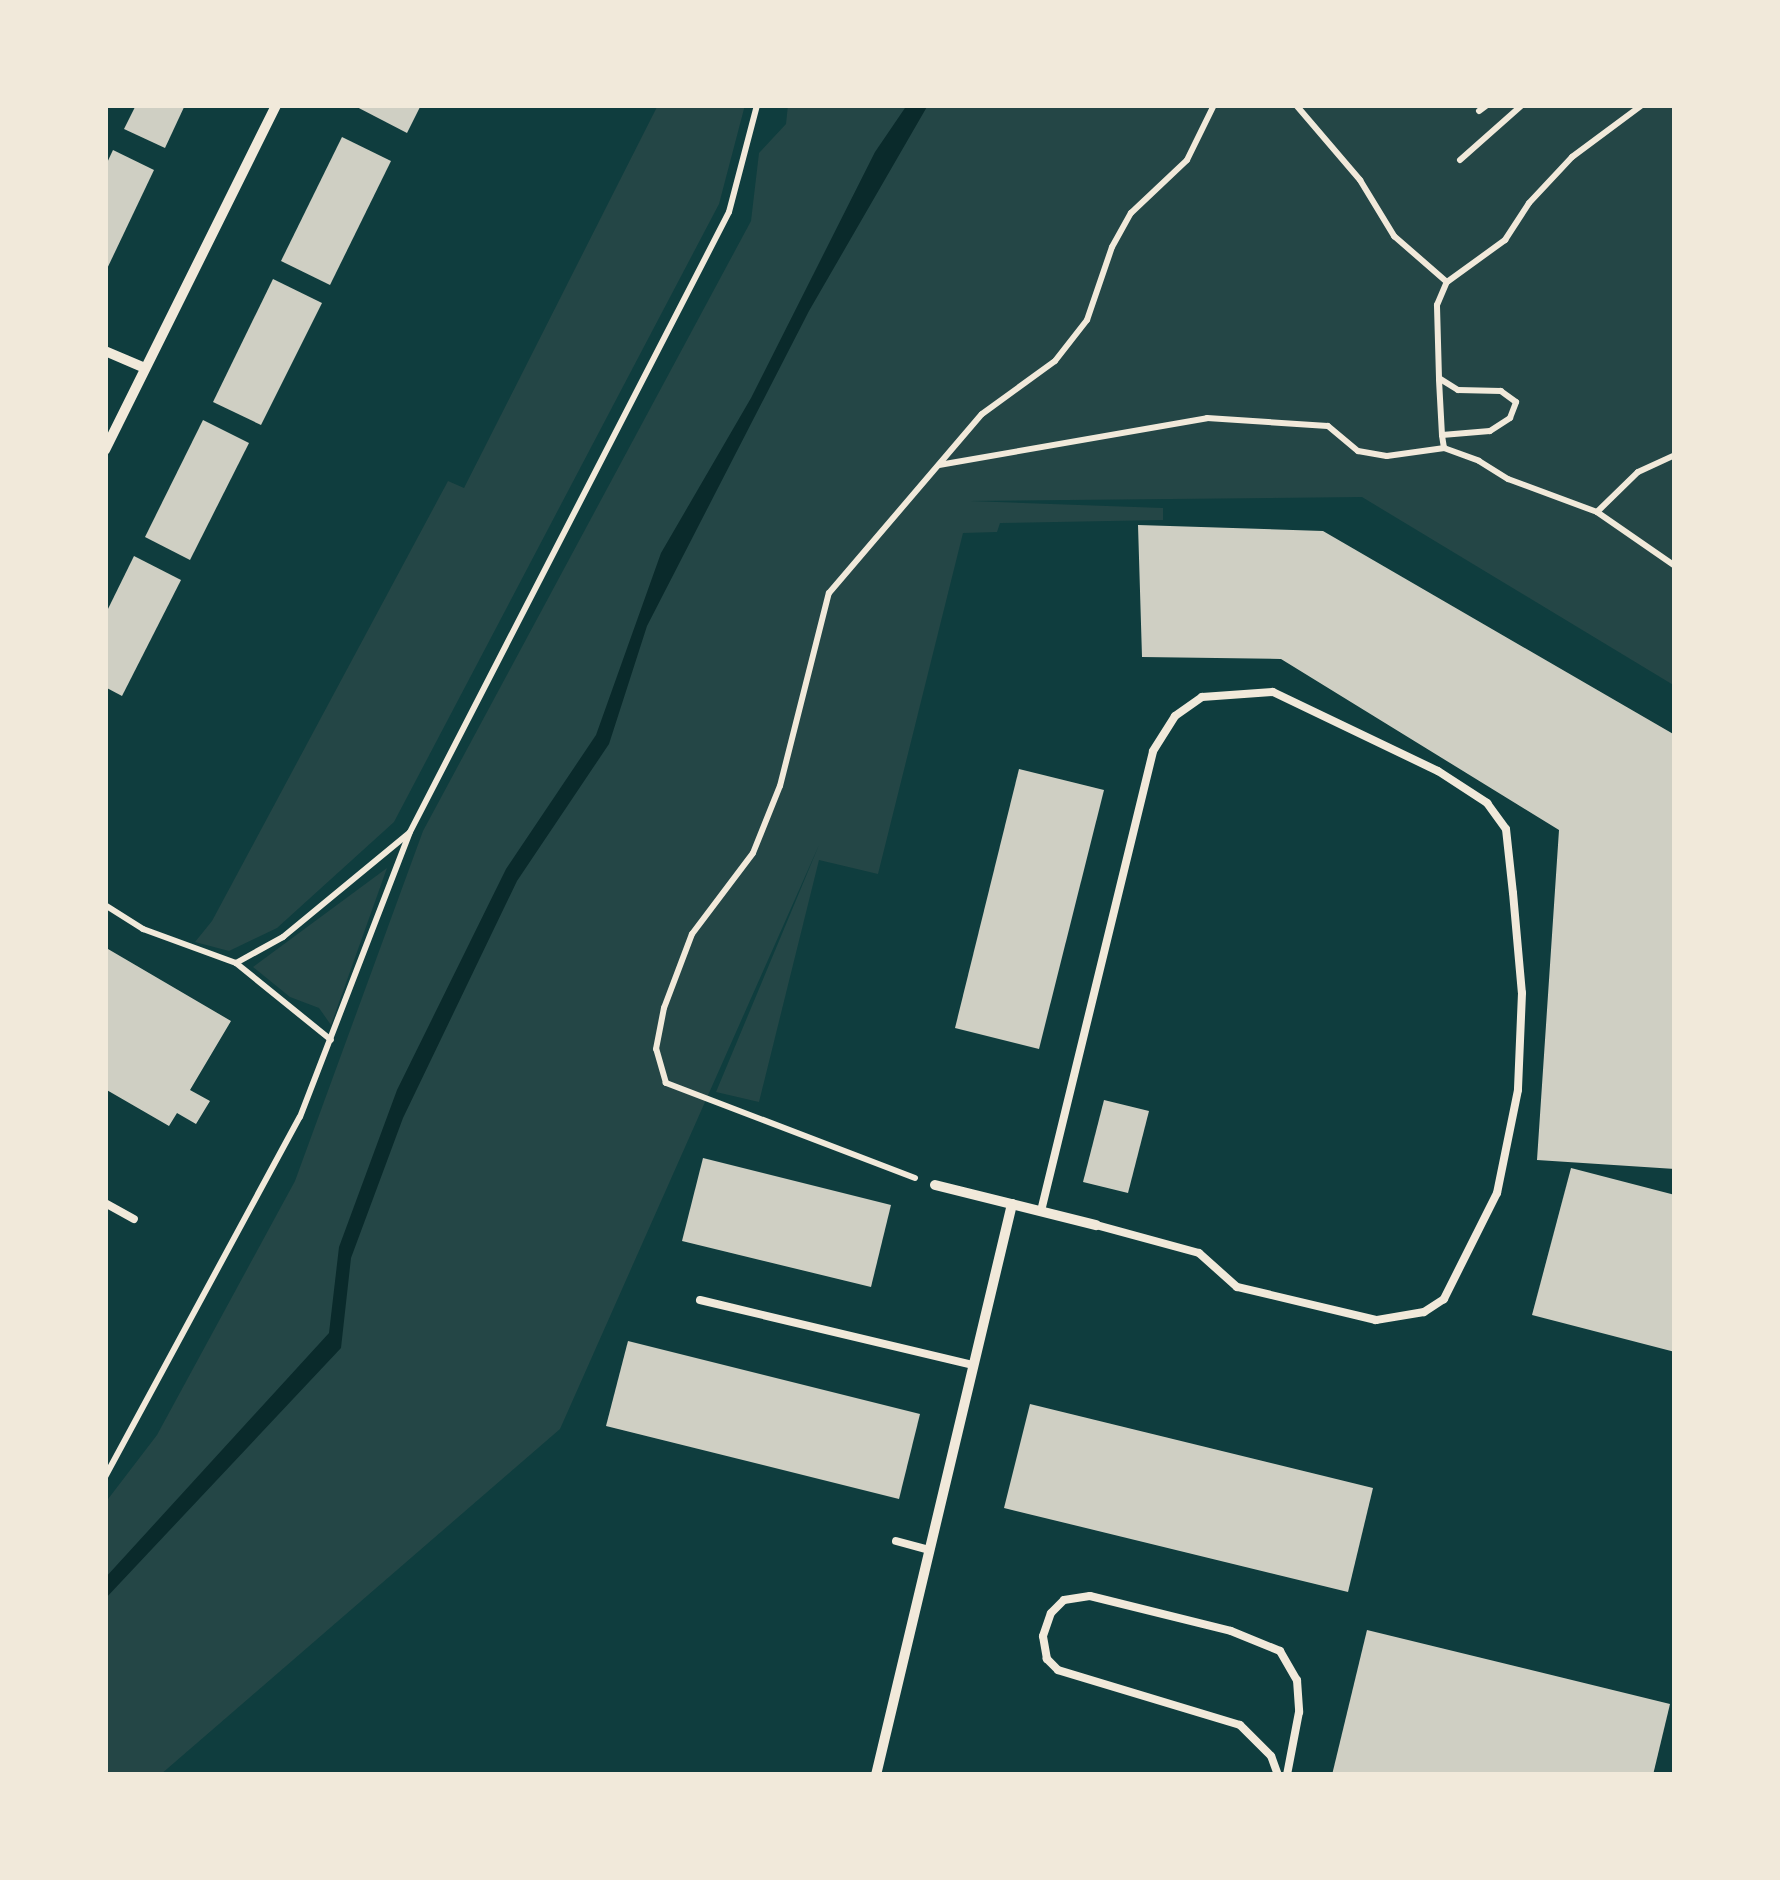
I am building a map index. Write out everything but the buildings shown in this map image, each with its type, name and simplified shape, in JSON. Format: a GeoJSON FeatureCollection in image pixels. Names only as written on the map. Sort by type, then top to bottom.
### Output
{"type":"FeatureCollection","features":[{"type":"Feature","properties":{"kind":"street"},"geometry":{"type":"LineString","coordinates":[[105,450],[276,105]]}},
{"type":"Feature","properties":{"kind":"street"},"geometry":{"type":"LineString","coordinates":[[105,352],[144,368]]}},
{"type":"Feature","properties":{"kind":"street"},"geometry":{"type":"LineString","coordinates":[[935,1186],[1096,1225]]}},
{"type":"Feature","properties":{"kind":"street"},"geometry":{"type":"LineString","coordinates":[[876,1775],[1012,1204]]}},
{"type":"Feature","properties":{"kind":"lane"},"geometry":{"type":"LineString","coordinates":[[1040,1211],[1153,751],[1175,716],[1202,696],[1273,692],[1316,709],[1438,772],[1487,803],[1506,829],[1522,993],[1518,1090],[1497,1193],[1444,1298],[1424,1312],[1376,1320],[1237,1286],[1199,1253],[1096,1225]]}},
{"type":"Feature","properties":{"kind":"lane"},"geometry":{"type":"LineString","coordinates":[[105,1203],[134,1218]]}},
{"type":"Feature","properties":{"kind":"lane"},"geometry":{"type":"LineString","coordinates":[[700,1300],[972,1366]]}},
{"type":"Feature","properties":{"kind":"lane"},"geometry":{"type":"LineString","coordinates":[[896,1541],[929,1550]]}},
{"type":"Feature","properties":{"kind":"lane"},"geometry":{"type":"LineString","coordinates":[[1278,1775],[1271,1756],[1240,1725],[1058,1670],[1047,1659],[1043,1636],[1051,1613],[1064,1600],[1090,1596],[1231,1631],[1280,1651],[1297,1680],[1299,1712],[1287,1775]]}},
{"type":"Feature","properties":{"kind":"path"},"geometry":{"type":"LineString","coordinates":[[105,1477],[293,1130],[410,832],[729,212],[757,105]]}},
{"type":"Feature","properties":{"kind":"path"},"geometry":{"type":"LineString","coordinates":[[935,1186],[691,1096],[666,1083],[656,1049],[692,934],[753,853],[780,786],[829,593],[982,414],[1055,361],[1087,320],[1112,247],[1131,214],[1188,160],[1214,105]]}},
{"type":"Feature","properties":{"kind":"path"},"geometry":{"type":"LineString","coordinates":[[1296,105],[1360,180],[1394,236],[1447,282]]}},
{"type":"Feature","properties":{"kind":"path"},"geometry":{"type":"LineString","coordinates":[[1478,111],[1487,105]]}},
{"type":"Feature","properties":{"kind":"path"},"geometry":{"type":"LineString","coordinates":[[1460,160],[1522,105]]}},
{"type":"Feature","properties":{"kind":"path"},"geometry":{"type":"LineString","coordinates":[[1444,448],[1436,304],[1447,282],[1506,240],[1529,203],[1572,158],[1642,105]]}},
{"type":"Feature","properties":{"kind":"path"},"geometry":{"type":"LineString","coordinates":[[1439,378],[1458,390],[1501,391],[1516,402],[1510,418],[1490,431],[1442,435]]}},
{"type":"Feature","properties":{"kind":"path"},"geometry":{"type":"LineString","coordinates":[[938,465],[1207,418],[1328,426],[1358,452],[1387,456],[1444,448],[1597,512],[1675,566]]}},
{"type":"Feature","properties":{"kind":"path"},"geometry":{"type":"LineString","coordinates":[[1597,512],[1638,472],[1675,455]]}},
{"type":"Feature","properties":{"kind":"path"},"geometry":{"type":"LineString","coordinates":[[236,963],[283,936],[410,832]]}},
{"type":"Feature","properties":{"kind":"path"},"geometry":{"type":"LineString","coordinates":[[105,905],[143,929],[236,963],[331,1040]]}},
{"type":"Feature","properties":{"kind":"shaded area"},"geometry":{"type":"Polygon","coordinates":[[[658,105],[745,105],[719,204],[394,822],[277,928],[229,951],[195,942],[212,921],[448,481],[464,488],[658,105]]]}},
{"type":"Feature","properties":{"kind":"shaded area"},"geometry":{"type":"Polygon","coordinates":[[[788,105],[1675,105],[1675,686],[1362,497],[970,501],[1163,508],[1163,520],[1000,523],[997,532],[963,533],[878,874],[819,860],[759,1102],[716,1092],[819,845],[560,1429],[160,1775],[105,1775],[105,1503],[157,1435],[295,1181],[423,831],[751,221],[759,153],[786,124],[788,105]]]}},
{"type":"Feature","properties":{"kind":"shaded area"},"geometry":{"type":"Polygon","coordinates":[[[907,105],[928,105],[809,311],[647,626],[609,744],[517,881],[403,1118],[351,1258],[341,1348],[105,1599],[105,1578],[329,1333],[339,1247],[397,1090],[506,869],[596,735],[661,553],[751,398],[875,152],[907,105]]]}},
{"type":"Feature","properties":{"kind":"shaded area"},"geometry":{"type":"Polygon","coordinates":[[[387,868],[331,1025],[319,1008],[290,997],[253,967],[387,868]]]}}]}
